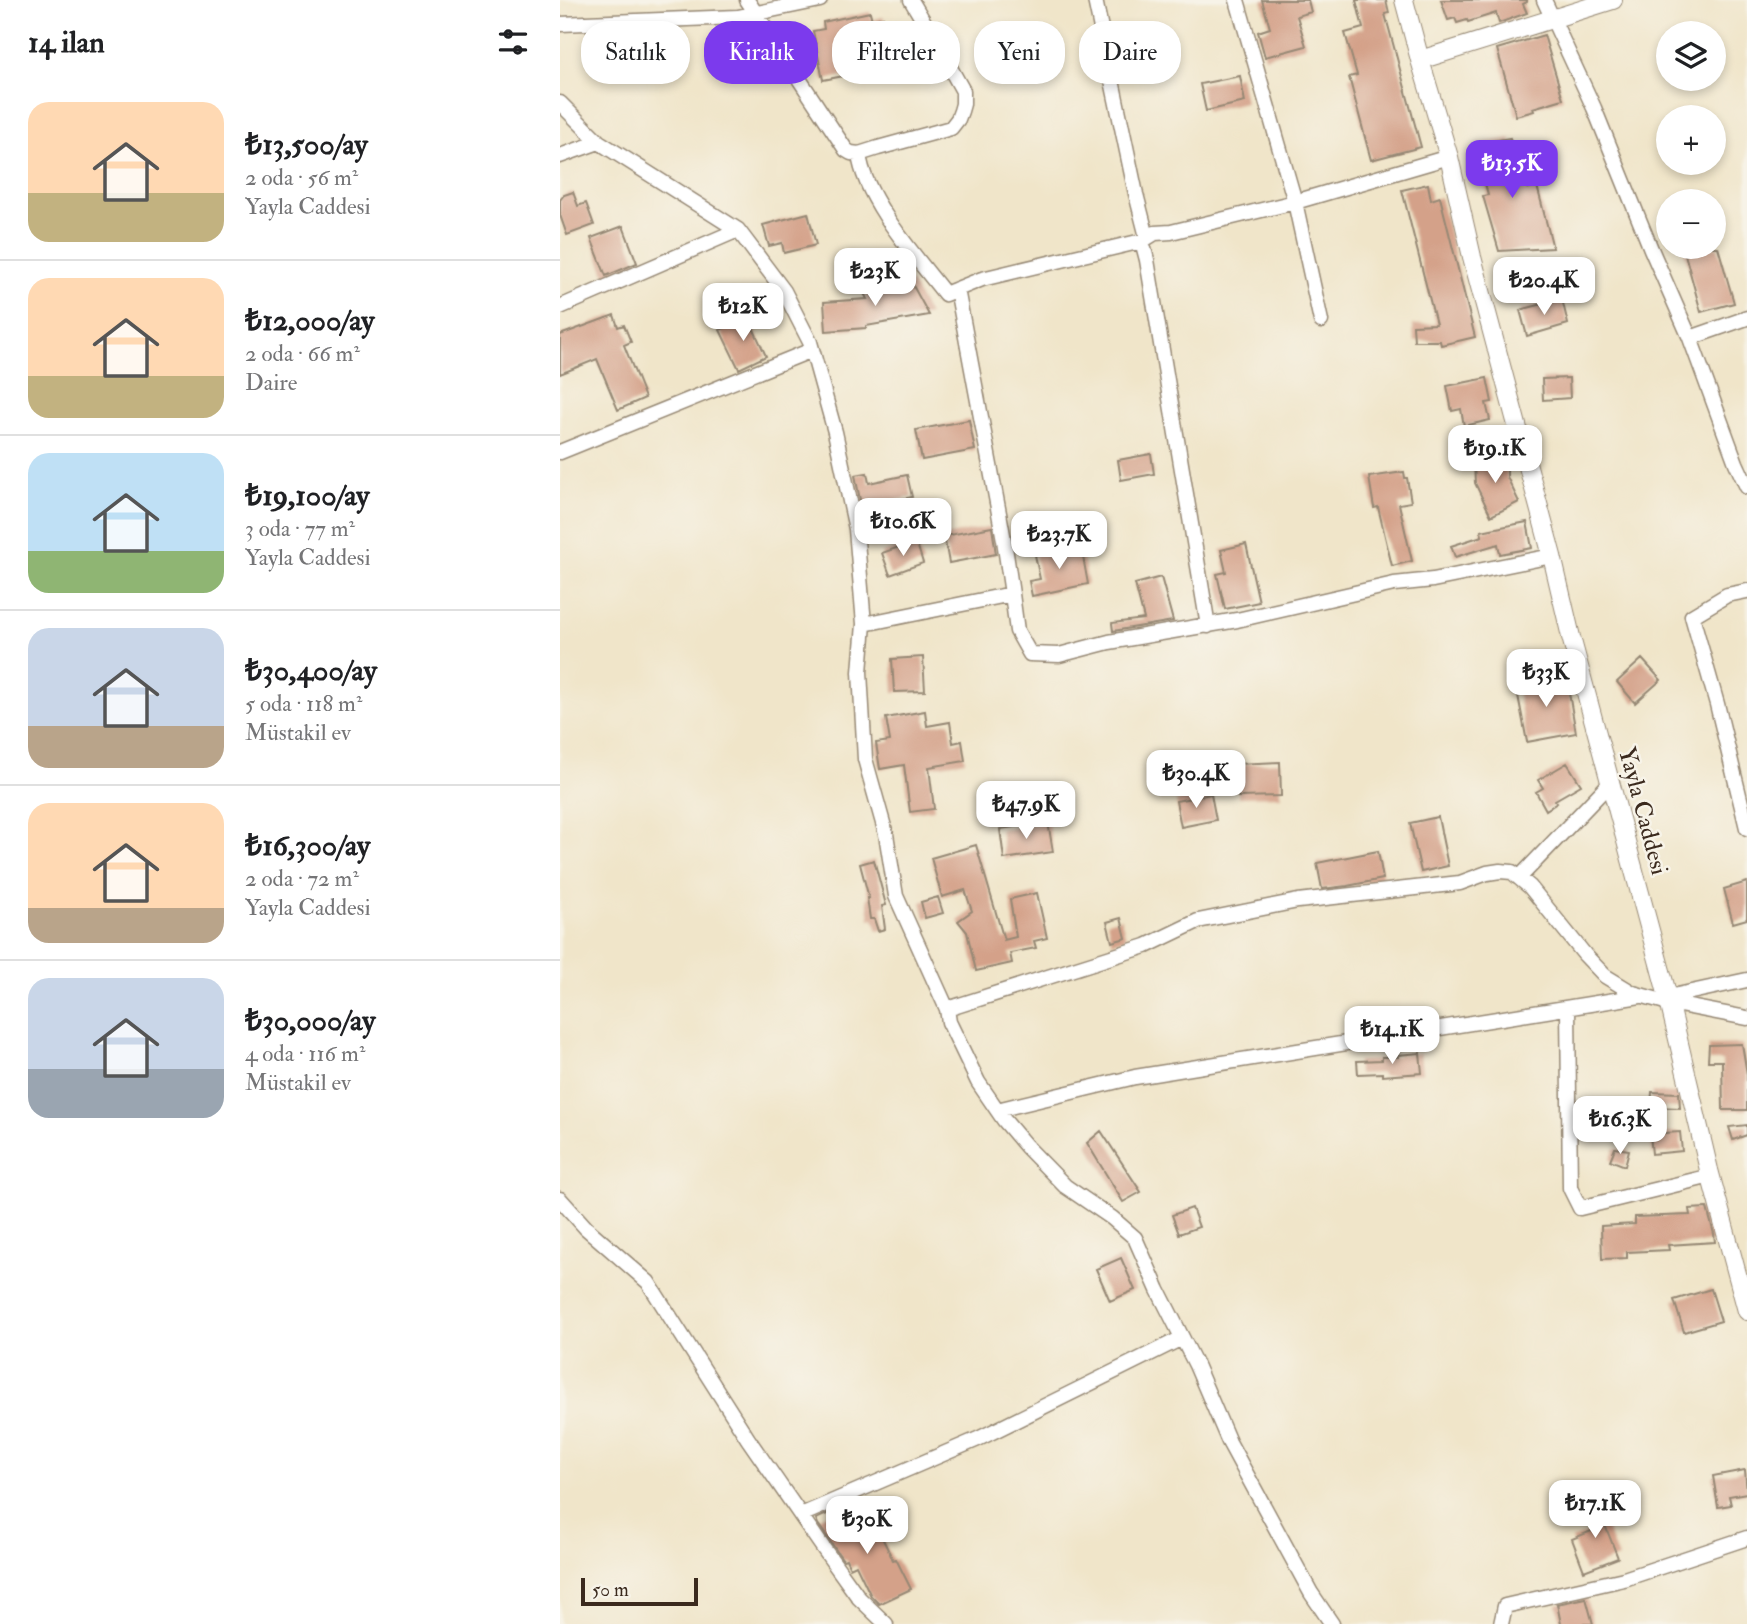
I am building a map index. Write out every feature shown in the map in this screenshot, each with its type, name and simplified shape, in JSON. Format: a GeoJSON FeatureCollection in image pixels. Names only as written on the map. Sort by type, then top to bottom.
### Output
{"type":"FeatureCollection","features":[{"type":"Feature","properties":{"kind":"street"},"geometry":{"type":"LineString","coordinates":[[747,0],[846,150],[859,154],[951,128],[961,111],[963,91],[911,0]]}},
{"type":"Feature","properties":{"kind":"street"},"geometry":{"type":"LineString","coordinates":[[560,24],[738,17],[820,0]]}},
{"type":"Feature","properties":{"kind":"street"},"geometry":{"type":"LineString","coordinates":[[1096,0],[1136,194],[1208,626]]}},
{"type":"Feature","properties":{"kind":"street"},"geometry":{"type":"LineString","coordinates":[[1237,0],[1295,202],[1321,321]]}},
{"type":"Feature","properties":{"kind":"street","name":"Yayla Caddesi"},"geometry":{"type":"LineString","coordinates":[[1404,0],[1449,157],[1472,257],[1669,1000],[1747,1311]]}},
{"type":"Feature","properties":{"kind":"street"},"geometry":{"type":"LineString","coordinates":[[1544,0],[1594,108],[1690,338],[1747,487]]}},
{"type":"Feature","properties":{"kind":"street"},"geometry":{"type":"LineString","coordinates":[[1420,60],[1613,0]]}},
{"type":"Feature","properties":{"kind":"street"},"geometry":{"type":"LineString","coordinates":[[560,103],[599,142],[738,230],[784,291],[810,342],[835,432],[856,529],[864,624],[860,672],[865,759],[886,834],[896,896],[947,1009],[949,1022],[960,1047],[978,1082],[997,1110],[1026,1146],[1065,1186],[1112,1218],[1135,1238],[1196,1365],[1229,1442],[1311,1593],[1332,1624]]}},
{"type":"Feature","properties":{"kind":"street"},"geometry":{"type":"LineString","coordinates":[[560,156],[599,142]]}},
{"type":"Feature","properties":{"kind":"street"},"geometry":{"type":"LineString","coordinates":[[859,154],[861,169],[869,187],[896,231],[945,293],[982,279],[1144,239],[1155,233],[1171,232],[1295,202],[1449,157]]}},
{"type":"Feature","properties":{"kind":"street"},"geometry":{"type":"LineString","coordinates":[[560,307],[738,230]]}},
{"type":"Feature","properties":{"kind":"street"},"geometry":{"type":"LineString","coordinates":[[957,289],[1004,540],[1017,631],[1030,654],[1059,655],[1109,642],[1208,626],[1394,584],[1433,580],[1552,556]]}},
{"type":"Feature","properties":{"kind":"street"},"geometry":{"type":"LineString","coordinates":[[1690,338],[1747,318]]}},
{"type":"Feature","properties":{"kind":"street"},"geometry":{"type":"LineString","coordinates":[[560,452],[812,350]]}},
{"type":"Feature","properties":{"kind":"street"},"geometry":{"type":"LineString","coordinates":[[1747,591],[1727,595],[1692,617],[1717,704],[1747,828]]}},
{"type":"Feature","properties":{"kind":"street"},"geometry":{"type":"LineString","coordinates":[[864,624],[1012,594]]}},
{"type":"Feature","properties":{"kind":"street"},"geometry":{"type":"LineString","coordinates":[[1519,878],[1610,783]]}},
{"type":"Feature","properties":{"kind":"street"},"geometry":{"type":"LineString","coordinates":[[947,1009],[1146,946],[1209,918],[1298,901],[1460,883],[1500,871],[1513,872],[1530,887],[1605,976],[1633,993],[1747,1018]]}},
{"type":"Feature","properties":{"kind":"street"},"geometry":{"type":"LineString","coordinates":[[1669,1000],[1747,979]]}},
{"type":"Feature","properties":{"kind":"street"},"geometry":{"type":"LineString","coordinates":[[997,1110],[1135,1077],[1642,996]]}},
{"type":"Feature","properties":{"kind":"street"},"geometry":{"type":"LineString","coordinates":[[1569,1008],[1570,1188],[1580,1208],[1711,1176]]}},
{"type":"Feature","properties":{"kind":"street"},"geometry":{"type":"LineString","coordinates":[[560,1199],[586,1228],[648,1283],[748,1439],[801,1515],[859,1598],[886,1624]]}},
{"type":"Feature","properties":{"kind":"street"},"geometry":{"type":"LineString","coordinates":[[801,1515],[978,1439],[1182,1338]]}},
{"type":"Feature","properties":{"kind":"street"},"geometry":{"type":"LineString","coordinates":[[1501,1624],[1505,1606],[1624,1579],[1747,1538]]}},
{"type":"Feature","properties":{"kind":"building"},"geometry":{"type":"Polygon","coordinates":[[[1262,0],[1308,0],[1311,12],[1297,16],[1306,46],[1265,57],[1258,32],[1270,28],[1262,0]]]}},
{"type":"Feature","properties":{"kind":"building"},"geometry":{"type":"Polygon","coordinates":[[[1356,0],[1386,0],[1389,13],[1385,14],[1421,147],[1371,160],[1349,77],[1357,75],[1345,33],[1363,28],[1356,0]]]}},
{"type":"Feature","properties":{"kind":"building"},"geometry":{"type":"Polygon","coordinates":[[[1441,0],[1527,0],[1523,4],[1527,13],[1499,23],[1496,13],[1457,23],[1455,18],[1448,20],[1441,0]]]}},
{"type":"Feature","properties":{"kind":"building"},"geometry":{"type":"Polygon","coordinates":[[[870,12],[872,20],[883,17],[884,21],[832,21],[832,78],[823,80],[818,56],[818,30],[824,29],[823,22],[870,12]]]}},
{"type":"Feature","properties":{"kind":"building"},"geometry":{"type":"Polygon","coordinates":[[[1544,35],[1563,99],[1516,116],[1497,49],[1544,35]]]}},
{"type":"Feature","properties":{"kind":"building"},"geometry":{"type":"Polygon","coordinates":[[[1240,76],[1245,102],[1206,111],[1200,84],[1240,76]]]}},
{"type":"Feature","properties":{"kind":"building"},"geometry":{"type":"Polygon","coordinates":[[[1510,138],[1528,188],[1537,186],[1553,248],[1499,251],[1483,196],[1488,195],[1475,144],[1510,138]]]}},
{"type":"Feature","properties":{"kind":"building"},"geometry":{"type":"Polygon","coordinates":[[[1428,184],[1431,200],[1440,197],[1475,337],[1441,345],[1440,341],[1414,341],[1413,325],[1436,324],[1402,190],[1428,184]]]}},
{"type":"Feature","properties":{"kind":"building"},"geometry":{"type":"Polygon","coordinates":[[[573,192],[578,206],[586,203],[594,225],[567,235],[560,215],[560,200],[564,195],[573,192]]]}},
{"type":"Feature","properties":{"kind":"building"},"geometry":{"type":"Polygon","coordinates":[[[808,213],[816,245],[784,253],[782,243],[769,246],[763,225],[808,213]]]}},
{"type":"Feature","properties":{"kind":"building"},"geometry":{"type":"Polygon","coordinates":[[[623,226],[637,263],[606,276],[591,238],[623,226]]]}},
{"type":"Feature","properties":{"kind":"building"},"geometry":{"type":"Polygon","coordinates":[[[1686,259],[1721,259],[1734,303],[1701,312],[1686,259]]]}},
{"type":"Feature","properties":{"kind":"building"},"geometry":{"type":"Polygon","coordinates":[[[911,282],[929,315],[866,328],[826,331],[824,302],[867,299],[863,291],[911,282]]]}},
{"type":"Feature","properties":{"kind":"building"},"geometry":{"type":"Polygon","coordinates":[[[1562,299],[1568,324],[1527,336],[1520,310],[1562,299]]]}},
{"type":"Feature","properties":{"kind":"building"},"geometry":{"type":"Polygon","coordinates":[[[614,315],[618,327],[624,325],[631,342],[624,345],[645,398],[618,410],[597,359],[560,374],[560,335],[614,315]]]}},
{"type":"Feature","properties":{"kind":"building"},"geometry":{"type":"Polygon","coordinates":[[[748,317],[766,356],[739,369],[720,330],[748,317]]]}},
{"type":"Feature","properties":{"kind":"building"},"geometry":{"type":"Polygon","coordinates":[[[1487,378],[1492,402],[1486,403],[1490,420],[1464,426],[1461,409],[1452,411],[1447,386],[1487,378]]]}},
{"type":"Feature","properties":{"kind":"building"},"geometry":{"type":"Polygon","coordinates":[[[1569,378],[1570,398],[1543,400],[1542,379],[1569,378]]]}},
{"type":"Feature","properties":{"kind":"building"},"geometry":{"type":"Polygon","coordinates":[[[969,420],[975,450],[922,460],[916,430],[969,420]]]}},
{"type":"Feature","properties":{"kind":"building"},"geometry":{"type":"Polygon","coordinates":[[[1151,454],[1154,474],[1121,480],[1118,460],[1151,454]]]}},
{"type":"Feature","properties":{"kind":"building"},"geometry":{"type":"Polygon","coordinates":[[[1507,459],[1507,477],[1519,502],[1491,516],[1475,483],[1474,461],[1507,459]]]}},
{"type":"Feature","properties":{"kind":"building"},"geometry":{"type":"Polygon","coordinates":[[[1404,472],[1411,502],[1399,504],[1412,561],[1392,566],[1378,507],[1374,508],[1369,477],[1404,472]]]}},
{"type":"Feature","properties":{"kind":"building"},"geometry":{"type":"Polygon","coordinates":[[[867,473],[869,483],[907,475],[912,497],[862,510],[855,475],[867,473]]]}},
{"type":"Feature","properties":{"kind":"building"},"geometry":{"type":"Polygon","coordinates":[[[1527,522],[1532,548],[1500,554],[1498,544],[1455,557],[1451,546],[1482,536],[1481,531],[1527,522]]]}},
{"type":"Feature","properties":{"kind":"building"},"geometry":{"type":"Polygon","coordinates":[[[992,527],[996,554],[949,563],[944,536],[992,527]]]}},
{"type":"Feature","properties":{"kind":"building"},"geometry":{"type":"Polygon","coordinates":[[[916,541],[923,563],[890,575],[882,553],[916,541]]]}},
{"type":"Feature","properties":{"kind":"building"},"geometry":{"type":"Polygon","coordinates":[[[1246,544],[1259,602],[1225,609],[1217,574],[1226,572],[1221,550],[1246,544]]]}},
{"type":"Feature","properties":{"kind":"building"},"geometry":{"type":"Polygon","coordinates":[[[1081,546],[1088,584],[1032,596],[1029,581],[1040,579],[1035,555],[1081,546]]]}},
{"type":"Feature","properties":{"kind":"building"},"geometry":{"type":"Polygon","coordinates":[[[1161,577],[1173,621],[1113,631],[1112,623],[1144,619],[1135,584],[1161,577]]]}},
{"type":"Feature","properties":{"kind":"building"},"geometry":{"type":"Polygon","coordinates":[[[923,657],[925,691],[894,692],[892,659],[923,657]]]}},
{"type":"Feature","properties":{"kind":"building"},"geometry":{"type":"Polygon","coordinates":[[[1642,659],[1661,680],[1635,703],[1617,682],[1642,659]]]}},
{"type":"Feature","properties":{"kind":"building"},"geometry":{"type":"Polygon","coordinates":[[[1566,676],[1576,733],[1527,742],[1516,685],[1566,676]]]}},
{"type":"Feature","properties":{"kind":"building"},"geometry":{"type":"Polygon","coordinates":[[[925,711],[927,726],[950,722],[953,743],[962,741],[965,761],[929,767],[934,809],[910,812],[904,765],[880,769],[876,743],[890,741],[886,718],[925,711]]]}},
{"type":"Feature","properties":{"kind":"building"},"geometry":{"type":"Polygon","coordinates":[[[1280,762],[1281,796],[1238,797],[1237,764],[1280,762]]]}},
{"type":"Feature","properties":{"kind":"building"},"geometry":{"type":"Polygon","coordinates":[[[1567,763],[1581,785],[1555,800],[1557,803],[1546,810],[1536,792],[1543,788],[1538,780],[1567,763]]]}},
{"type":"Feature","properties":{"kind":"building"},"geometry":{"type":"Polygon","coordinates":[[[1211,794],[1216,820],[1181,827],[1176,801],[1211,794]]]}},
{"type":"Feature","properties":{"kind":"building"},"geometry":{"type":"Polygon","coordinates":[[[1438,817],[1448,866],[1421,872],[1410,823],[1438,817]]]}},
{"type":"Feature","properties":{"kind":"building"},"geometry":{"type":"Polygon","coordinates":[[[1048,822],[1053,852],[1004,859],[1000,829],[1048,822]]]}},
{"type":"Feature","properties":{"kind":"building"},"geometry":{"type":"Polygon","coordinates":[[[976,845],[1004,940],[1016,937],[1010,899],[1037,893],[1047,938],[1034,941],[1036,948],[1010,953],[1012,963],[976,971],[967,932],[958,921],[972,911],[965,890],[942,897],[931,858],[976,845]]]}},
{"type":"Feature","properties":{"kind":"building"},"geometry":{"type":"Polygon","coordinates":[[[1378,851],[1383,879],[1322,889],[1317,863],[1378,851]]]}},
{"type":"Feature","properties":{"kind":"building"},"geometry":{"type":"Polygon","coordinates":[[[874,860],[886,905],[882,906],[885,929],[878,931],[874,919],[870,919],[869,898],[860,864],[874,860]]]}},
{"type":"Feature","properties":{"kind":"building"},"geometry":{"type":"Polygon","coordinates":[[[1747,882],[1747,919],[1733,923],[1724,889],[1747,882]]]}},
{"type":"Feature","properties":{"kind":"building"},"geometry":{"type":"Polygon","coordinates":[[[938,897],[943,913],[925,918],[921,902],[938,897]]]}},
{"type":"Feature","properties":{"kind":"building"},"geometry":{"type":"Polygon","coordinates":[[[1121,918],[1126,938],[1112,942],[1107,922],[1121,918]]]}},
{"type":"Feature","properties":{"kind":"building"},"geometry":{"type":"Polygon","coordinates":[[[1742,1044],[1747,1074],[1747,1110],[1723,1110],[1722,1061],[1708,1061],[1709,1045],[1742,1044]]]}},
{"type":"Feature","properties":{"kind":"building"},"geometry":{"type":"Polygon","coordinates":[[[1420,1053],[1422,1073],[1382,1076],[1382,1073],[1358,1074],[1357,1061],[1382,1060],[1382,1057],[1420,1053]]]}},
{"type":"Feature","properties":{"kind":"building"},"geometry":{"type":"Polygon","coordinates":[[[1652,1092],[1679,1093],[1680,1108],[1651,1107],[1652,1092]]]}},
{"type":"Feature","properties":{"kind":"building"},"geometry":{"type":"Polygon","coordinates":[[[1747,1125],[1747,1135],[1733,1140],[1729,1127],[1747,1125]]]}},
{"type":"Feature","properties":{"kind":"building"},"geometry":{"type":"Polygon","coordinates":[[[1101,1131],[1141,1192],[1123,1202],[1087,1143],[1101,1131]]]}},
{"type":"Feature","properties":{"kind":"building"},"geometry":{"type":"Polygon","coordinates":[[[1680,1132],[1682,1151],[1652,1154],[1650,1134],[1680,1132]]]}},
{"type":"Feature","properties":{"kind":"building"},"geometry":{"type":"Polygon","coordinates":[[[1615,1148],[1629,1150],[1625,1166],[1610,1160],[1615,1148]]]}},
{"type":"Feature","properties":{"kind":"building"},"geometry":{"type":"Polygon","coordinates":[[[1192,1208],[1199,1227],[1179,1234],[1172,1215],[1192,1208]]]}},
{"type":"Feature","properties":{"kind":"building"},"geometry":{"type":"Polygon","coordinates":[[[1707,1208],[1715,1242],[1668,1245],[1669,1250],[1627,1252],[1627,1258],[1602,1259],[1601,1226],[1635,1224],[1635,1217],[1690,1215],[1689,1209],[1707,1208]]]}},
{"type":"Feature","properties":{"kind":"building"},"geometry":{"type":"Polygon","coordinates":[[[1121,1258],[1135,1290],[1110,1301],[1096,1269],[1121,1258]]]}},
{"type":"Feature","properties":{"kind":"building"},"geometry":{"type":"Polygon","coordinates":[[[1711,1289],[1721,1321],[1684,1332],[1674,1300],[1711,1289]]]}},
{"type":"Feature","properties":{"kind":"building"},"geometry":{"type":"Polygon","coordinates":[[[1745,1470],[1747,1493],[1729,1496],[1731,1505],[1718,1507],[1713,1476],[1745,1470]]]}},
{"type":"Feature","properties":{"kind":"building"},"geometry":{"type":"Polygon","coordinates":[[[1593,1495],[1618,1558],[1584,1571],[1572,1539],[1594,1530],[1583,1499],[1593,1495]]]}},
{"type":"Feature","properties":{"kind":"building"},"geometry":{"type":"Polygon","coordinates":[[[829,1513],[837,1529],[870,1513],[911,1589],[879,1604],[871,1596],[856,1565],[850,1568],[818,1524],[816,1519],[829,1513]]]}},
{"type":"Feature","properties":{"kind":"building"},"geometry":{"type":"Polygon","coordinates":[[[1586,1598],[1593,1624],[1561,1624],[1557,1604],[1586,1598]]]}}]}
